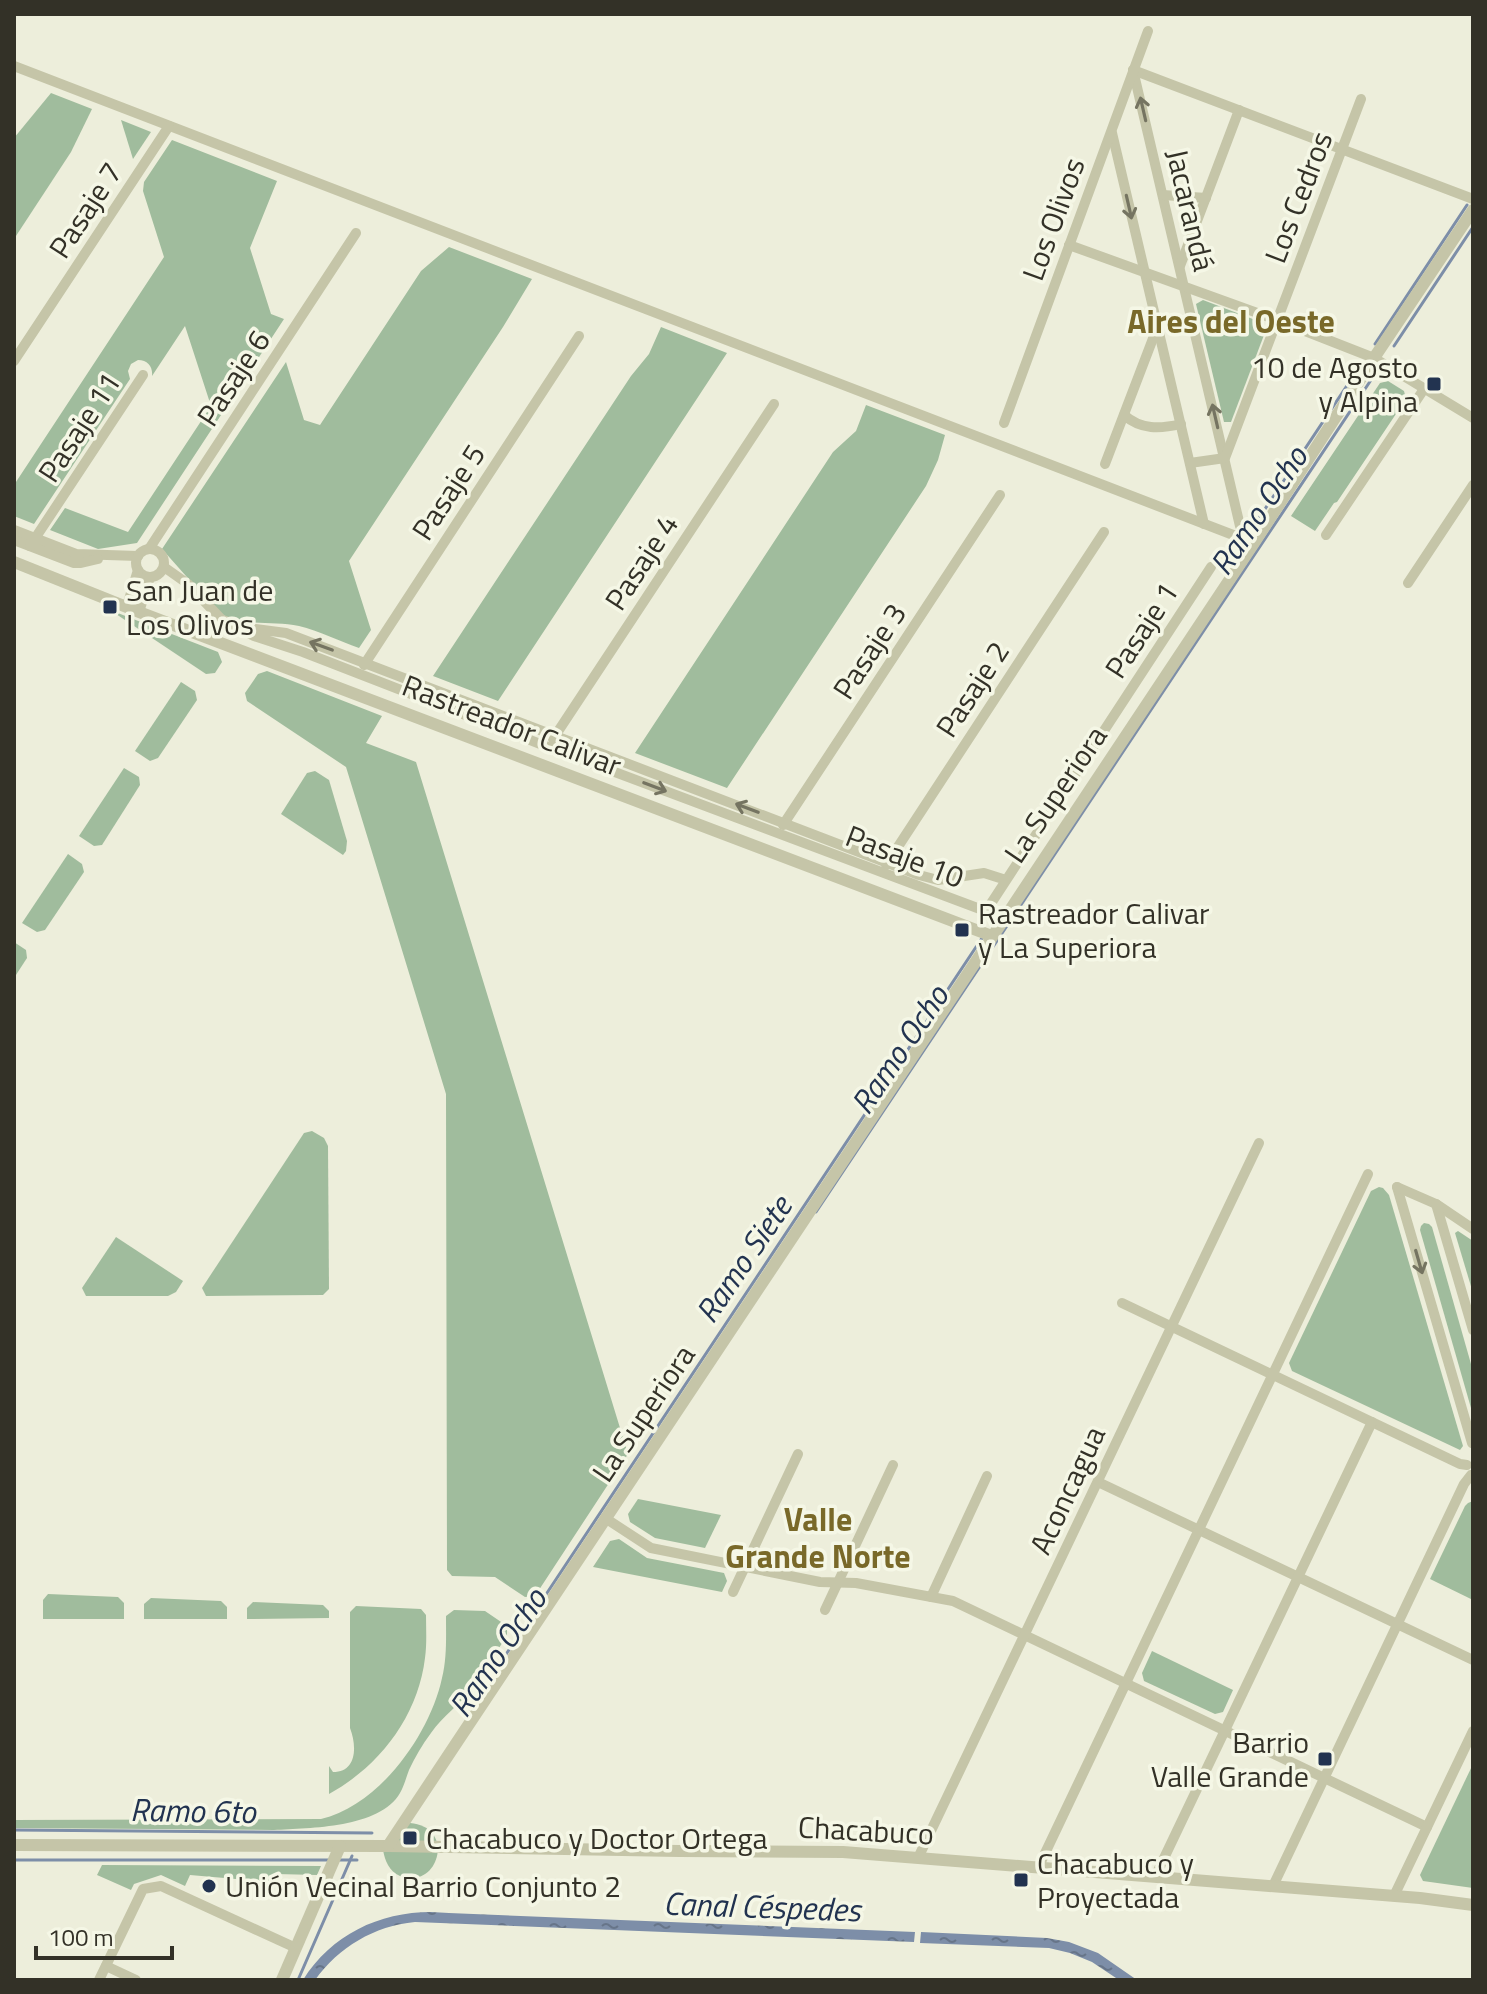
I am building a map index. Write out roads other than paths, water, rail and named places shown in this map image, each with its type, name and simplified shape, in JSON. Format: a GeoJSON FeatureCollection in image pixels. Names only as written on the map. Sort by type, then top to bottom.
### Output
{"type":"FeatureCollection","features":[{"type":"Feature","properties":{"kind":"street","name":"Los Olivos"},"geometry":{"type":"LineString","coordinates":[[1004,423],[1148,31]]}},
{"type":"Feature","properties":{"kind":"street"},"geometry":{"type":"LineString","coordinates":[[14,66],[1204,524],[1257,538]]}},
{"type":"Feature","properties":{"kind":"street"},"geometry":{"type":"LineString","coordinates":[[1133,70],[1473,199]]}},
{"type":"Feature","properties":{"kind":"street","name":"Jacarandá"},"geometry":{"type":"LineString","coordinates":[[1133,70],[1240,526],[1257,538]]}},
{"type":"Feature","properties":{"kind":"street","name":"Los Cedros"},"geometry":{"type":"LineString","coordinates":[[1225,458],[1361,99]]}},
{"type":"Feature","properties":{"kind":"street"},"geometry":{"type":"LineString","coordinates":[[1180,266],[1239,110]]}},
{"type":"Feature","properties":{"kind":"street","name":"Pasaje 7"},"geometry":{"type":"LineString","coordinates":[[14,361],[169,126]]}},
{"type":"Feature","properties":{"kind":"street","name":"Jacarandá"},"geometry":{"type":"LineString","coordinates":[[1111,131],[1204,524]]}},
{"type":"Feature","properties":{"kind":"street"},"geometry":{"type":"LineString","coordinates":[[1163,195],[1206,198]]}},
{"type":"Feature","properties":{"kind":"street","name":"La Superiora"},"geometry":{"type":"LineString","coordinates":[[388,1846],[1473,210]]}},
{"type":"Feature","properties":{"kind":"street","name":"Pasaje 6"},"geometry":{"type":"LineString","coordinates":[[149,549],[356,233]]}},
{"type":"Feature","properties":{"kind":"street"},"geometry":{"type":"LineString","coordinates":[[1069,245],[1374,358],[1473,418]]}},
{"type":"Feature","properties":{"kind":"street"},"geometry":{"type":"LineString","coordinates":[[1105,464],[1158,326]]}},
{"type":"Feature","properties":{"kind":"street","name":"Pasaje 5"},"geometry":{"type":"LineString","coordinates":[[359,674],[579,336]]}},
{"type":"Feature","properties":{"kind":"street","name":"Pasaje 11"},"geometry":{"type":"LineString","coordinates":[[33,542],[143,375]]}},
{"type":"Feature","properties":{"kind":"street"},"geometry":{"type":"LineString","coordinates":[[1326,535],[1424,389]]}},
{"type":"Feature","properties":{"kind":"street","name":"Pasaje 4"},"geometry":{"type":"LineString","coordinates":[[548,747],[774,404]]}},
{"type":"Feature","properties":{"kind":"street"},"geometry":{"type":"LineString","coordinates":[[1124,415],[1133,423],[1154,428],[1181,424]]}},
{"type":"Feature","properties":{"kind":"street"},"geometry":{"type":"LineString","coordinates":[[1190,463],[1225,458]]}},
{"type":"Feature","properties":{"kind":"street"},"geometry":{"type":"LineString","coordinates":[[1408,583],[1473,485]]}},
{"type":"Feature","properties":{"kind":"street","name":"Pasaje 3"},"geometry":{"type":"LineString","coordinates":[[777,833],[1000,495]]}},
{"type":"Feature","properties":{"kind":"street"},"geometry":{"type":"LineString","coordinates":[[14,530],[33,542]]}},
{"type":"Feature","properties":{"kind":"street","name":"Pasaje 2"},"geometry":{"type":"LineString","coordinates":[[884,868],[1104,532]]}},
{"type":"Feature","properties":{"kind":"street"},"geometry":{"type":"LineString","coordinates":[[14,540],[76,554],[138,556]]}},
{"type":"Feature","properties":{"kind":"street"},"geometry":{"type":"LineString","coordinates":[[133,609],[138,556],[144,550],[154,549],[165,562],[158,575],[150,577],[138,570]]}},
{"type":"Feature","properties":{"kind":"street","name":"Rastreador Calivar"},"geometry":{"type":"LineString","coordinates":[[14,562],[992,936]]}},
{"type":"Feature","properties":{"kind":"street","name":"Pasaje 10"},"geometry":{"type":"LineString","coordinates":[[164,567],[188,584],[222,620],[254,636],[777,833],[884,868],[938,880],[984,873],[1006,880],[990,905],[980,909],[884,868],[784,822],[365,662],[286,633],[222,620]]}},
{"type":"Feature","properties":{"kind":"street","name":"Pasaje 1"},"geometry":{"type":"LineString","coordinates":[[1006,880],[1211,567]]}},
{"type":"Feature","properties":{"kind":"street"},"geometry":{"type":"LineString","coordinates":[[133,609],[150,577]]}},
{"type":"Feature","properties":{"kind":"street","name":"Aconcagua"},"geometry":{"type":"LineString","coordinates":[[918,1858],[1259,1143]]}},
{"type":"Feature","properties":{"kind":"street"},"geometry":{"type":"LineString","coordinates":[[1038,1868],[1368,1174]]}},
{"type":"Feature","properties":{"kind":"street"},"geometry":{"type":"LineString","coordinates":[[1273,1886],[1470,1473],[1467,1454],[1472,1443],[1397,1187],[1436,1204],[1473,1229]]}},
{"type":"Feature","properties":{"kind":"street"},"geometry":{"type":"LineString","coordinates":[[1436,1204],[1473,1330]]}},
{"type":"Feature","properties":{"kind":"street"},"geometry":{"type":"LineString","coordinates":[[1122,1303],[1460,1464],[1470,1473]]}},
{"type":"Feature","properties":{"kind":"street"},"geometry":{"type":"LineString","coordinates":[[1155,1877],[1372,1422]]}},
{"type":"Feature","properties":{"kind":"street"},"geometry":{"type":"LineString","coordinates":[[733,1592],[798,1454]]}},
{"type":"Feature","properties":{"kind":"street"},"geometry":{"type":"LineString","coordinates":[[825,1610],[893,1465]]}},
{"type":"Feature","properties":{"kind":"street"},"geometry":{"type":"LineString","coordinates":[[931,1597],[987,1476]]}},
{"type":"Feature","properties":{"kind":"street"},"geometry":{"type":"LineString","coordinates":[[1098,1482],[1473,1660]]}},
{"type":"Feature","properties":{"kind":"street"},"geometry":{"type":"LineString","coordinates":[[605,1518],[651,1548],[820,1582],[856,1583],[953,1601],[1427,1827]]}},
{"type":"Feature","properties":{"kind":"street"},"geometry":{"type":"LineString","coordinates":[[1394,1896],[1473,1731]]}},
{"type":"Feature","properties":{"kind":"street","name":"Chacabuco"},"geometry":{"type":"LineString","coordinates":[[14,1845],[336,1855],[388,1846],[843,1852],[1473,1905]]}},
{"type":"Feature","properties":{"kind":"street"},"geometry":{"type":"LineString","coordinates":[[282,1980],[336,1855]]}},
{"type":"Feature","properties":{"kind":"street"},"geometry":{"type":"LineString","coordinates":[[99,1980],[143,1889],[161,1886],[296,1948]]}},
{"type":"Feature","properties":{"kind":"street"},"geometry":{"type":"LineString","coordinates":[[106,1966],[136,1980]]}},
{"type":"Feature","properties":{"kind":"water"},"geometry":{"type":"Polygon","coordinates":[[[431,1912],[915,1932],[914,1942],[415,1922],[372,1933],[346,1948],[315,1980],[303,1980],[328,1950],[358,1929],[393,1916],[431,1912]]]}},
{"type":"Feature","properties":{"kind":"water"},"geometry":{"type":"Polygon","coordinates":[[[921,1932],[1047,1938],[1069,1942],[1098,1953],[1137,1980],[1119,1980],[1092,1962],[1049,1948],[920,1943],[921,1932]]]}},
{"type":"Feature","properties":{"kind":"waterway","name":"Ramo Siete"},"geometry":{"type":"LineString","coordinates":[[1375,344],[1467,205]]}},
{"type":"Feature","properties":{"kind":"waterway","name":"Ramo Ocho"},"geometry":{"type":"LineString","coordinates":[[1394,346],[1473,227]]}},
{"type":"Feature","properties":{"kind":"waterway","name":"Ramo Siete"},"geometry":{"type":"LineString","coordinates":[[1253,527],[1360,366]]}},
{"type":"Feature","properties":{"kind":"waterway","name":"Ramo Ocho"},"geometry":{"type":"LineString","coordinates":[[816,1212],[1375,374]]}},
{"type":"Feature","properties":{"kind":"waterway","name":"Ramo Siete"},"geometry":{"type":"LineString","coordinates":[[539,1605],[982,938]]}},
{"type":"Feature","properties":{"kind":"waterway","name":"Ramo Siete"},"geometry":{"type":"LineString","coordinates":[[484,1687],[519,1635]]}},
{"type":"Feature","properties":{"kind":"waterway","name":"Ramo 6to"},"geometry":{"type":"LineString","coordinates":[[14,1830],[372,1833]]}},
{"type":"Feature","properties":{"kind":"waterway"},"geometry":{"type":"LineString","coordinates":[[454,1835],[469,1835]]}},
{"type":"Feature","properties":{"kind":"waterway","name":"Ramo Siete"},"geometry":{"type":"LineString","coordinates":[[298,1980],[352,1856]]}},
{"type":"Feature","properties":{"kind":"waterway"},"geometry":{"type":"LineString","coordinates":[[14,1860],[330,1860]]}},
{"type":"Feature","properties":{"kind":"waterway","name":"Ramo Siete"},"geometry":{"type":"LineString","coordinates":[[338,1860],[357,1860]]}},
{"type":"Feature","properties":{"kind":"place","name":"10 de Agosto y Alpina"},"geometry":{"type":"Point","coordinates":[1434,384]}},
{"type":"Feature","properties":{"kind":"place","name":"San Juan de Los Olivos"},"geometry":{"type":"Point","coordinates":[110,607]}},
{"type":"Feature","properties":{"kind":"place","name":"Rastreador Calivar y La Superiora"},"geometry":{"type":"Point","coordinates":[962,930]}},
{"type":"Feature","properties":{"kind":"place","name":"Barrio Valle Grande"},"geometry":{"type":"Point","coordinates":[1325,1759]}},
{"type":"Feature","properties":{"kind":"place","name":"Chacabuco y Doctor Ortega"},"geometry":{"type":"Point","coordinates":[410,1838]}},
{"type":"Feature","properties":{"kind":"place","name":"Chacabuco y Proyectada"},"geometry":{"type":"Point","coordinates":[1021,1880]}},
{"type":"Feature","properties":{"kind":"place","name":"Unión Vecinal Barrio Conjunto 2"},"geometry":{"type":"Point","coordinates":[209,1886]}},
{"type":"Feature","properties":{"kind":"district","name":"Aires del Oeste"},"geometry":{"type":"Point","coordinates":[1231,321]}},
{"type":"Feature","properties":{"kind":"district","name":"Valle Grande Norte"},"geometry":{"type":"Point","coordinates":[818,1538]}},
{"type":"Feature","properties":{"kind":"water label","name":"Canal Céspedes"},"geometry":{"type":"Point","coordinates":[762,1906]}}]}
